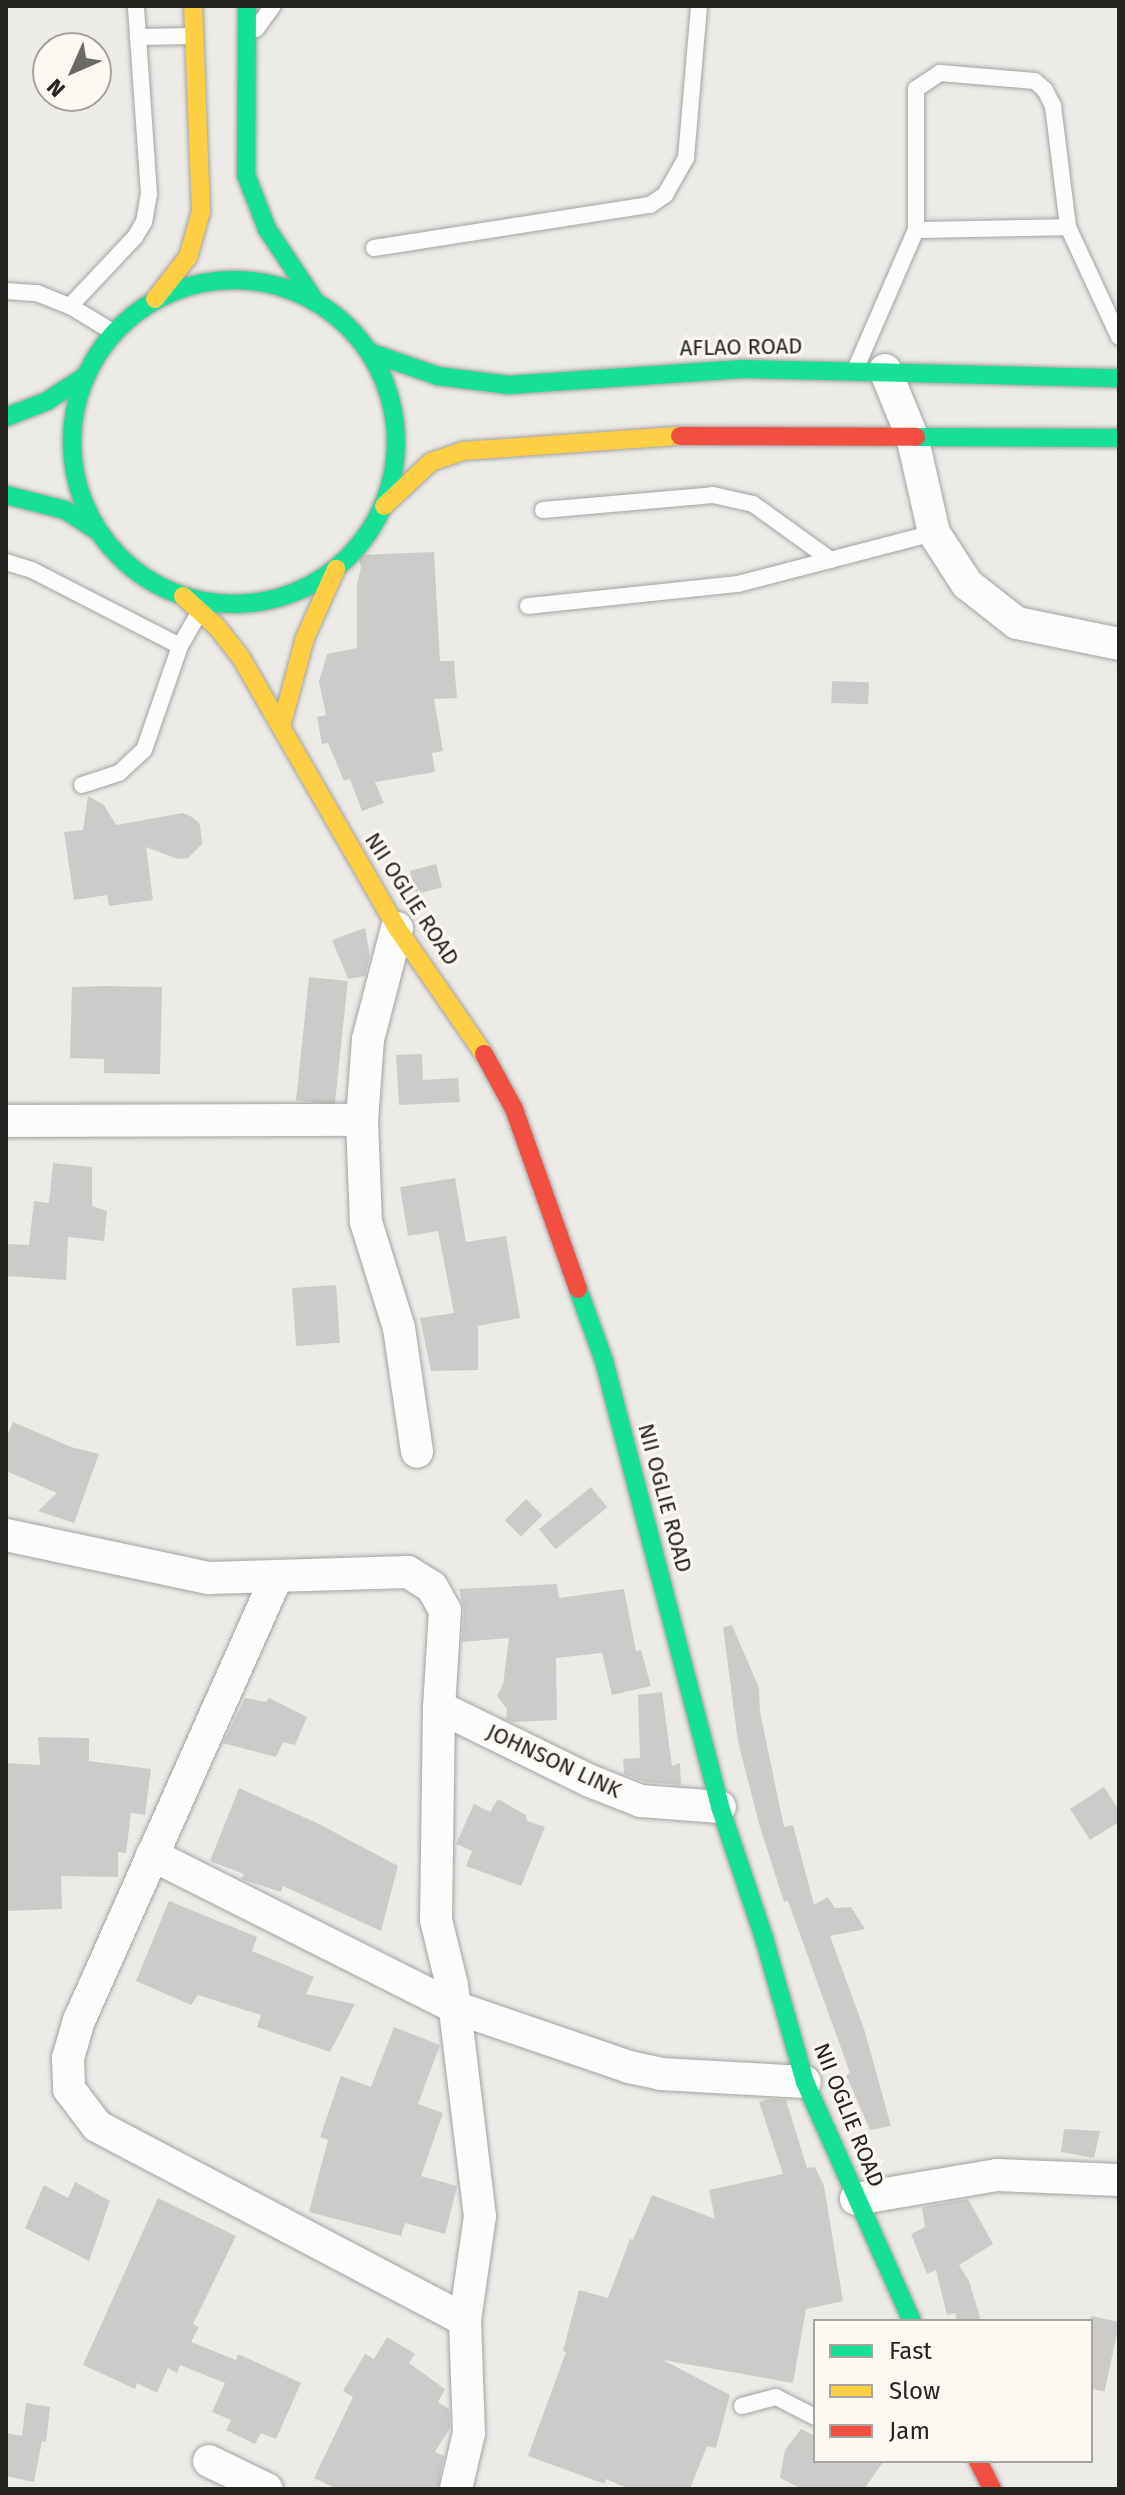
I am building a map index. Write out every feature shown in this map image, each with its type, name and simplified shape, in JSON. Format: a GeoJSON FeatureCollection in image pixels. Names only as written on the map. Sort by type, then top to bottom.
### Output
{"type":"FeatureCollection","features":[{"type":"Feature","properties":{"kind":"main road"},"geometry":{"type":"LineString","coordinates":[[99,532],[77,483],[72,456],[76,403],[84,377],[113,332],[155,299],[188,257],[201,212],[193,6]]}},
{"type":"Feature","properties":{"kind":"main road"},"geometry":{"type":"LineString","coordinates":[[6,495],[65,510],[99,532],[136,571],[183,596],[223,603],[263,602],[289,595],[336,569],[355,551],[384,506],[393,480],[396,427],[392,401],[369,352],[353,330],[313,298],[267,229],[246,175],[247,6]]}},
{"type":"Feature","properties":{"kind":"main road"},"geometry":{"type":"LineString","coordinates":[[155,299],[180,288],[232,279],[259,281],[313,298]]}},
{"type":"Feature","properties":{"kind":"main road","name":"AFLAO ROAD"},"geometry":{"type":"LineString","coordinates":[[369,352],[438,376],[508,385],[743,369],[1119,378]]}},
{"type":"Feature","properties":{"kind":"main road"},"geometry":{"type":"LineString","coordinates":[[6,417],[47,401],[84,377]]}},
{"type":"Feature","properties":{"kind":"main road"},"geometry":{"type":"LineString","coordinates":[[384,506],[431,462],[463,451],[687,436],[1119,438]]}},
{"type":"Feature","properties":{"kind":"main road"},"geometry":{"type":"LineString","coordinates":[[281,727],[305,638],[336,569]]}},
{"type":"Feature","properties":{"kind":"main road","name":"NII OGLIE ROAD"},"geometry":{"type":"LineString","coordinates":[[183,596],[240,656],[397,928],[474,1036],[520,1123],[604,1361],[720,1807],[764,1938],[805,2082],[911,2319]]}},
{"type":"Feature","properties":{"kind":"main road"},"geometry":{"type":"LineString","coordinates":[[979,2463],[992,2489]]}},
{"type":"Feature","properties":{"kind":"street"},"geometry":{"type":"LineString","coordinates":[[870,370],[912,436],[934,533],[967,584],[1017,623],[1119,644]]}},
{"type":"Feature","properties":{"kind":"street"},"geometry":{"type":"LineString","coordinates":[[397,928],[368,1039],[362,1120],[366,1222],[399,1328],[417,1452]]}},
{"type":"Feature","properties":{"kind":"street"},"geometry":{"type":"LineString","coordinates":[[6,1121],[362,1120]]}},
{"type":"Feature","properties":{"kind":"street"},"geometry":{"type":"LineString","coordinates":[[6,1535],[209,1578],[408,1572],[432,1587],[445,1610],[439,1707],[436,1920],[454,2007],[480,2216],[465,2320],[469,2433],[456,2489]]}},
{"type":"Feature","properties":{"kind":"street"},"geometry":{"type":"LineString","coordinates":[[277,1576],[79,2020],[68,2058],[69,2089],[97,2126],[465,2320]]}},
{"type":"Feature","properties":{"kind":"street","name":"JOHNSON LINK"},"geometry":{"type":"LineString","coordinates":[[439,1707],[590,1781],[641,1801],[720,1807]]}},
{"type":"Feature","properties":{"kind":"street"},"geometry":{"type":"LineString","coordinates":[[152,1855],[454,2007],[629,2067],[661,2074],[805,2082]]}},
{"type":"Feature","properties":{"kind":"street"},"geometry":{"type":"LineString","coordinates":[[856,2199],[997,2175],[1119,2180]]}},
{"type":"Feature","properties":{"kind":"street"},"geometry":{"type":"LineString","coordinates":[[209,2461],[267,2489]]}},
{"type":"Feature","properties":{"kind":"lane"},"geometry":{"type":"LineString","coordinates":[[70,306],[135,237],[144,222],[149,194],[136,6]]}},
{"type":"Feature","properties":{"kind":"lane"},"geometry":{"type":"LineString","coordinates":[[248,40],[273,6]]}},
{"type":"Feature","properties":{"kind":"lane"},"geometry":{"type":"LineString","coordinates":[[374,248],[650,205],[665,195],[686,158],[699,6]]}},
{"type":"Feature","properties":{"kind":"lane"},"geometry":{"type":"LineString","coordinates":[[138,37],[194,36]]}},
{"type":"Feature","properties":{"kind":"lane"},"geometry":{"type":"LineString","coordinates":[[870,370],[916,230],[916,89],[940,73],[1035,81],[1045,90],[1053,106],[1068,227],[1119,337]]}},
{"type":"Feature","properties":{"kind":"lane"},"geometry":{"type":"LineString","coordinates":[[916,230],[1068,227]]}},
{"type":"Feature","properties":{"kind":"lane"},"geometry":{"type":"LineString","coordinates":[[6,291],[37,293],[70,306],[113,332]]}},
{"type":"Feature","properties":{"kind":"lane"},"geometry":{"type":"LineString","coordinates":[[543,510],[713,495],[753,504],[831,560]]}},
{"type":"Feature","properties":{"kind":"lane"},"geometry":{"type":"LineString","coordinates":[[528,606],[738,584],[934,533]]}},
{"type":"Feature","properties":{"kind":"lane"},"geometry":{"type":"LineString","coordinates":[[6,562],[32,570],[180,646]]}},
{"type":"Feature","properties":{"kind":"lane"},"geometry":{"type":"LineString","coordinates":[[82,785],[119,773],[144,750],[180,646],[200,612]]}},
{"type":"Feature","properties":{"kind":"lane"},"geometry":{"type":"LineString","coordinates":[[742,2406],[776,2397],[813,2416]]}},
{"type":"Feature","properties":{"kind":"building"},"geometry":{"type":"Polygon","coordinates":[[[434,552],[440,661],[454,661],[457,698],[434,699],[443,751],[432,753],[435,772],[375,782],[384,803],[362,811],[350,779],[344,781],[328,743],[322,744],[317,717],[326,715],[319,682],[327,654],[357,648],[357,584],[361,567],[357,555],[434,552]]]}},
{"type":"Feature","properties":{"kind":"building"},"geometry":{"type":"Polygon","coordinates":[[[832,681],[869,682],[868,704],[831,703],[832,681]]]}},
{"type":"Feature","properties":{"kind":"building"},"geometry":{"type":"Polygon","coordinates":[[[88,796],[104,805],[116,825],[183,813],[200,824],[202,844],[188,858],[178,859],[146,847],[153,900],[109,906],[107,895],[74,900],[64,832],[83,830],[88,796]]]}},
{"type":"Feature","properties":{"kind":"building"},"geometry":{"type":"Polygon","coordinates":[[[436,864],[442,887],[416,894],[410,871],[436,864]]]}},
{"type":"Feature","properties":{"kind":"building"},"geometry":{"type":"Polygon","coordinates":[[[365,928],[370,956],[365,976],[348,979],[332,940],[365,928]]]}},
{"type":"Feature","properties":{"kind":"building"},"geometry":{"type":"Polygon","coordinates":[[[309,977],[348,981],[335,1104],[296,1100],[309,977]]]}},
{"type":"Feature","properties":{"kind":"building"},"geometry":{"type":"Polygon","coordinates":[[[72,987],[162,987],[160,1074],[104,1073],[104,1059],[70,1058],[72,987]]]}},
{"type":"Feature","properties":{"kind":"building"},"geometry":{"type":"Polygon","coordinates":[[[422,1054],[423,1080],[458,1078],[460,1102],[399,1105],[396,1055],[422,1054]]]}},
{"type":"Feature","properties":{"kind":"building"},"geometry":{"type":"Polygon","coordinates":[[[53,1163],[92,1167],[92,1206],[107,1211],[104,1241],[68,1237],[66,1280],[6,1276],[6,1244],[29,1245],[34,1201],[49,1203],[53,1163]]]}},
{"type":"Feature","properties":{"kind":"building"},"geometry":{"type":"Polygon","coordinates":[[[455,1178],[466,1242],[506,1236],[520,1318],[478,1326],[478,1370],[431,1371],[420,1318],[454,1313],[438,1231],[408,1236],[400,1187],[455,1178]]]}},
{"type":"Feature","properties":{"kind":"building"},"geometry":{"type":"Polygon","coordinates":[[[336,1285],[340,1343],[296,1346],[292,1288],[336,1285]]]}},
{"type":"Feature","properties":{"kind":"building"},"geometry":{"type":"Polygon","coordinates":[[[13,1422],[71,1447],[99,1454],[74,1523],[38,1511],[57,1493],[6,1471],[6,1438],[13,1422]]]}},
{"type":"Feature","properties":{"kind":"building"},"geometry":{"type":"Polygon","coordinates":[[[591,1487],[607,1507],[555,1549],[539,1529],[591,1487]]]}},
{"type":"Feature","properties":{"kind":"building"},"geometry":{"type":"Polygon","coordinates":[[[526,1499],[542,1515],[521,1536],[505,1520],[526,1499]]]}},
{"type":"Feature","properties":{"kind":"building"},"geometry":{"type":"Polygon","coordinates":[[[557,1584],[559,1598],[624,1589],[636,1651],[641,1650],[651,1686],[612,1695],[602,1653],[556,1658],[557,1720],[512,1722],[506,1719],[507,1709],[497,1696],[503,1684],[509,1638],[462,1642],[464,1611],[459,1589],[557,1584]]]}},
{"type":"Feature","properties":{"kind":"building"},"geometry":{"type":"Polygon","coordinates":[[[732,1625],[759,1688],[760,1712],[784,1827],[793,1825],[814,1905],[828,1897],[835,1908],[851,1907],[865,1929],[830,1936],[865,2032],[891,2126],[870,2130],[846,2075],[850,2073],[788,1901],[784,1902],[760,1827],[738,1742],[723,1627],[732,1625]]]}},
{"type":"Feature","properties":{"kind":"building"},"geometry":{"type":"Polygon","coordinates":[[[662,1692],[672,1766],[680,1763],[681,1785],[645,1782],[624,1774],[623,1759],[640,1758],[638,1695],[662,1692]]]}},
{"type":"Feature","properties":{"kind":"building"},"geometry":{"type":"Polygon","coordinates":[[[245,1698],[266,1702],[269,1698],[307,1717],[295,1745],[283,1742],[276,1757],[223,1743],[245,1698]]]}},
{"type":"Feature","properties":{"kind":"building"},"geometry":{"type":"Polygon","coordinates":[[[38,1737],[89,1738],[89,1761],[151,1769],[145,1815],[131,1813],[126,1853],[118,1852],[118,1877],[61,1876],[62,1909],[6,1911],[6,1763],[40,1765],[38,1737]]]}},
{"type":"Feature","properties":{"kind":"building"},"geometry":{"type":"Polygon","coordinates":[[[1104,1787],[1119,1810],[1119,1822],[1090,1840],[1070,1809],[1104,1787]]]}},
{"type":"Feature","properties":{"kind":"building"},"geometry":{"type":"Polygon","coordinates":[[[239,1788],[317,1823],[398,1866],[381,1931],[283,1886],[281,1892],[241,1879],[244,1874],[210,1861],[239,1788]]]}},
{"type":"Feature","properties":{"kind":"building"},"geometry":{"type":"Polygon","coordinates":[[[498,1799],[526,1815],[527,1821],[545,1827],[521,1886],[466,1866],[472,1851],[456,1844],[474,1804],[490,1812],[498,1799]]]}},
{"type":"Feature","properties":{"kind":"building"},"geometry":{"type":"Polygon","coordinates":[[[169,1901],[257,1937],[252,1951],[314,1977],[306,1994],[355,2004],[330,2052],[257,2027],[261,2015],[198,1995],[191,2005],[136,1981],[169,1901]]]}},
{"type":"Feature","properties":{"kind":"building"},"geometry":{"type":"Polygon","coordinates":[[[394,2027],[440,2045],[418,2104],[443,2113],[421,2176],[457,2186],[445,2234],[405,2223],[401,2236],[309,2212],[328,2140],[320,2137],[341,2076],[371,2087],[394,2027]]]}},
{"type":"Feature","properties":{"kind":"building"},"geometry":{"type":"Polygon","coordinates":[[[786,2100],[807,2168],[815,2167],[824,2186],[843,2301],[806,2309],[793,2383],[663,2360],[730,2395],[716,2448],[707,2446],[690,2489],[629,2489],[606,2479],[605,2484],[528,2456],[566,2352],[563,2351],[579,2290],[608,2298],[630,2239],[633,2240],[652,2195],[715,2219],[709,2190],[783,2174],[759,2102],[786,2100]]]}},
{"type":"Feature","properties":{"kind":"building"},"geometry":{"type":"Polygon","coordinates":[[[1064,2129],[1100,2131],[1094,2158],[1061,2152],[1064,2129]]]}},
{"type":"Feature","properties":{"kind":"building"},"geometry":{"type":"Polygon","coordinates":[[[75,2182],[110,2201],[89,2261],[25,2228],[44,2185],[68,2198],[75,2182]]]}},
{"type":"Feature","properties":{"kind":"building"},"geometry":{"type":"Polygon","coordinates":[[[158,2198],[236,2236],[193,2324],[199,2327],[191,2342],[236,2360],[238,2354],[301,2383],[276,2439],[261,2433],[255,2444],[226,2430],[231,2420],[212,2412],[225,2383],[180,2365],[177,2373],[168,2368],[157,2393],[137,2383],[135,2389],[83,2365],[158,2198]]]}},
{"type":"Feature","properties":{"kind":"building"},"geometry":{"type":"Polygon","coordinates":[[[968,2199],[993,2244],[959,2265],[969,2281],[980,2319],[956,2319],[955,2313],[947,2315],[936,2270],[927,2274],[911,2234],[925,2227],[922,2207],[968,2199]]]}},
{"type":"Feature","properties":{"kind":"building"},"geometry":{"type":"Polygon","coordinates":[[[1091,2316],[1119,2322],[1105,2391],[1093,2389],[1093,2319],[1091,2316]]]}},
{"type":"Feature","properties":{"kind":"building"},"geometry":{"type":"Polygon","coordinates":[[[387,2337],[415,2354],[409,2363],[445,2389],[438,2402],[449,2409],[450,2428],[435,2452],[444,2456],[438,2489],[337,2489],[314,2478],[353,2397],[343,2391],[365,2354],[374,2359],[387,2337]]]}},
{"type":"Feature","properties":{"kind":"building"},"geometry":{"type":"Polygon","coordinates":[[[26,2403],[50,2407],[46,2442],[42,2441],[34,2482],[6,2476],[6,2433],[22,2436],[26,2403]]]}},
{"type":"Feature","properties":{"kind":"building"},"geometry":{"type":"Polygon","coordinates":[[[801,2429],[813,2435],[813,2463],[883,2463],[864,2489],[802,2489],[780,2478],[785,2450],[801,2429]]]}},
{"type":"Feature","properties":{"kind":"traffic: fast"},"geometry":{"type":"LineString","coordinates":[[247,6],[246,175],[267,229],[313,298]]}},
{"type":"Feature","properties":{"kind":"traffic: fast"},"geometry":{"type":"LineString","coordinates":[[218,280],[250,280],[281,287],[311,299],[337,316],[360,339],[384,380],[393,410],[396,442],[393,474],[377,519],[360,545],[337,568],[311,585],[281,597],[250,604],[218,604],[187,597],[157,585],[131,568],[108,545],[91,519],[79,489],[72,458],[72,426],[79,395],[91,365],[108,339],[131,316],[157,299],[187,287],[218,280]]}},
{"type":"Feature","properties":{"kind":"traffic: fast"},"geometry":{"type":"LineString","coordinates":[[369,352],[438,376],[508,385],[743,369],[1119,378]]}},
{"type":"Feature","properties":{"kind":"traffic: fast"},"geometry":{"type":"LineString","coordinates":[[6,417],[47,401],[84,377]]}},
{"type":"Feature","properties":{"kind":"traffic: fast"},"geometry":{"type":"LineString","coordinates":[[916,437],[1119,438]]}},
{"type":"Feature","properties":{"kind":"traffic: fast"},"geometry":{"type":"LineString","coordinates":[[6,495],[65,510],[99,532]]}},
{"type":"Feature","properties":{"kind":"traffic: fast"},"geometry":{"type":"LineString","coordinates":[[578,1289],[604,1361],[720,1807],[764,1938],[805,2082],[911,2319]]}},
{"type":"Feature","properties":{"kind":"traffic: slow"},"geometry":{"type":"LineString","coordinates":[[155,299],[188,257],[201,212],[193,6]]}},
{"type":"Feature","properties":{"kind":"traffic: slow"},"geometry":{"type":"LineString","coordinates":[[384,506],[431,462],[463,451],[680,436]]}},
{"type":"Feature","properties":{"kind":"traffic: slow"},"geometry":{"type":"LineString","coordinates":[[281,727],[305,638],[336,569]]}},
{"type":"Feature","properties":{"kind":"traffic: slow"},"geometry":{"type":"LineString","coordinates":[[183,596],[217,627],[240,656],[397,928],[484,1054]]}},
{"type":"Feature","properties":{"kind":"traffic: jam"},"geometry":{"type":"LineString","coordinates":[[680,436],[916,437]]}},
{"type":"Feature","properties":{"kind":"traffic: jam"},"geometry":{"type":"LineString","coordinates":[[484,1054],[514,1109],[578,1289]]}},
{"type":"Feature","properties":{"kind":"traffic: jam"},"geometry":{"type":"LineString","coordinates":[[979,2463],[992,2489]]}}]}
